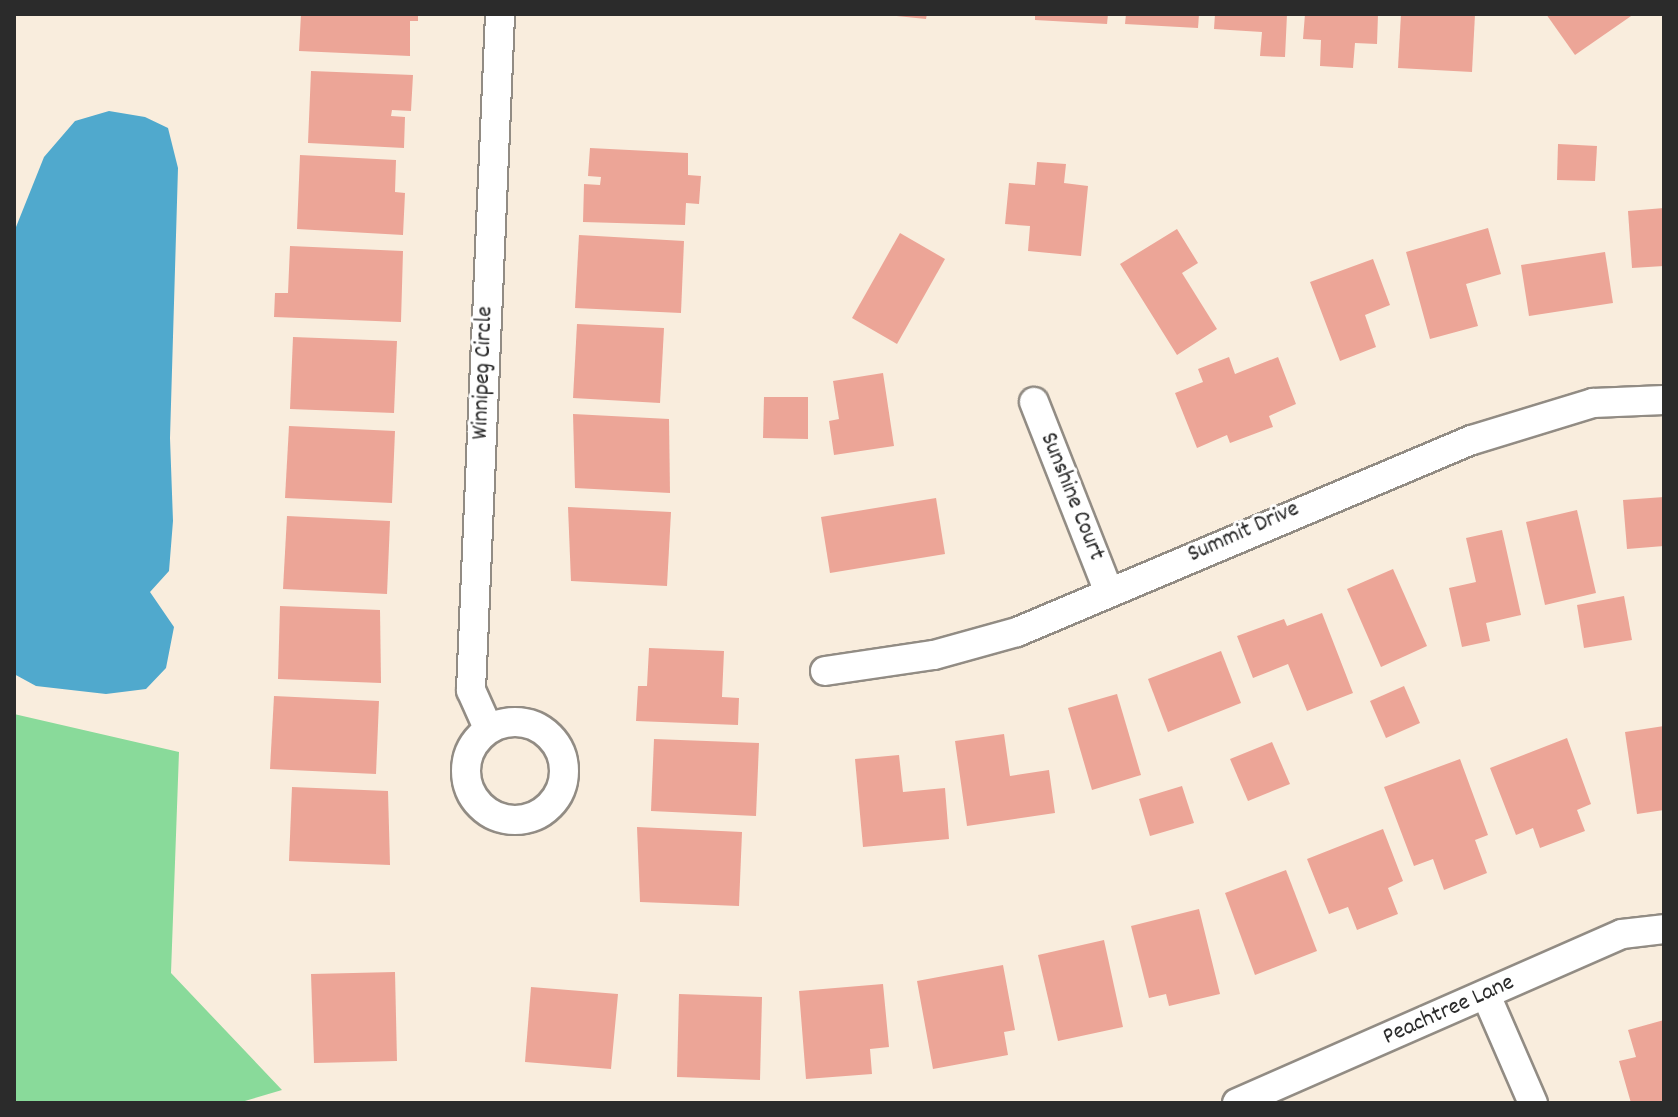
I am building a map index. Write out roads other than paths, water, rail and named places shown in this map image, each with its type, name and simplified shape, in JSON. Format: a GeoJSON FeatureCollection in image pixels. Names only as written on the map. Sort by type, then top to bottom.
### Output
{"type":"FeatureCollection","features":[{"type":"Feature","properties":{"kind":"street","name":"Winnipeg Circle"},"geometry":{"type":"LineString","coordinates":[[488,728],[471,690],[500,14]]}},
{"type":"Feature","properties":{"kind":"street","name":"Summit Drive"},"geometry":{"type":"LineString","coordinates":[[825,671],[934,655],[1017,632],[1472,440],[1593,403],[1664,400]]}},
{"type":"Feature","properties":{"kind":"street","name":"Sunshine Court"},"geometry":{"type":"LineString","coordinates":[[1034,402],[1109,592]]}},
{"type":"Feature","properties":{"kind":"street","name":"Peachtree Lane"},"geometry":{"type":"LineString","coordinates":[[1237,1103],[1622,934],[1664,929]]}},
{"type":"Feature","properties":{"kind":"street"},"geometry":{"type":"LineString","coordinates":[[1486,995],[1533,1103]]}},
{"type":"Feature","properties":{"kind":"water"},"geometry":{"type":"Polygon","coordinates":[[[109,111],[145,117],[168,128],[178,168],[170,438],[173,521],[169,571],[150,592],[174,627],[166,668],[146,689],[106,694],[36,686],[14,674],[14,232],[44,157],[75,121],[109,111]]]}}]}
